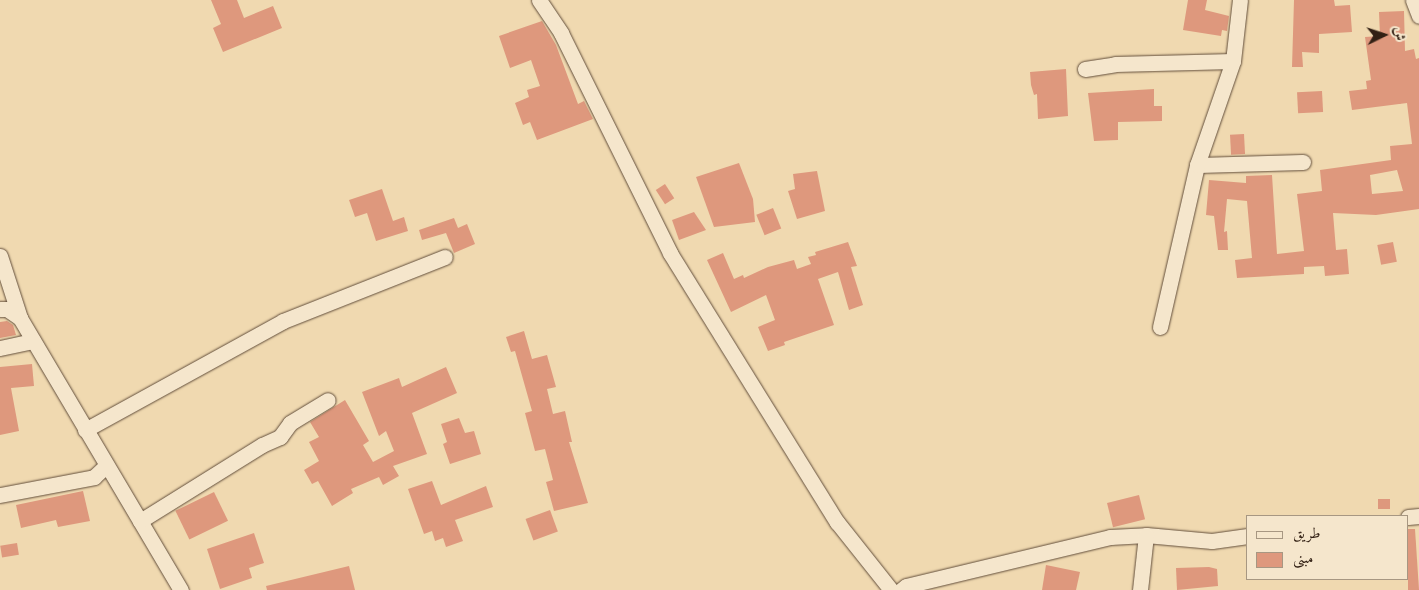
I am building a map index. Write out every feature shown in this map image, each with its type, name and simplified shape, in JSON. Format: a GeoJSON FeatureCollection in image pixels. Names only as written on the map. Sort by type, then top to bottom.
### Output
{"type":"FeatureCollection","features":[{"type":"Feature","properties":{"kind":"street"},"geometry":{"type":"LineString","coordinates":[[539,0],[561,33],[670,252],[837,522],[891,590]]}},
{"type":"Feature","properties":{"kind":"street"},"geometry":{"type":"LineString","coordinates":[[1160,327],[1196,165],[1233,61],[1240,0]]}},
{"type":"Feature","properties":{"kind":"street"},"geometry":{"type":"LineString","coordinates":[[1413,0],[1419,16]]}},
{"type":"Feature","properties":{"kind":"street"},"geometry":{"type":"LineString","coordinates":[[1085,69],[1115,64],[1233,61]]}},
{"type":"Feature","properties":{"kind":"street"},"geometry":{"type":"LineString","coordinates":[[1196,165],[1303,162]]}},
{"type":"Feature","properties":{"kind":"street"},"geometry":{"type":"LineString","coordinates":[[0,256],[20,318],[181,590]]}},
{"type":"Feature","properties":{"kind":"street"},"geometry":{"type":"LineString","coordinates":[[85,430],[283,321],[445,258]]}},
{"type":"Feature","properties":{"kind":"street"},"geometry":{"type":"LineString","coordinates":[[0,309],[20,318]]}},
{"type":"Feature","properties":{"kind":"street"},"geometry":{"type":"LineString","coordinates":[[0,348],[33,341]]}},
{"type":"Feature","properties":{"kind":"street"},"geometry":{"type":"LineString","coordinates":[[140,521],[262,445],[280,437],[290,424],[328,400]]}},
{"type":"Feature","properties":{"kind":"street"},"geometry":{"type":"LineString","coordinates":[[0,495],[94,477],[106,466]]}},
{"type":"Feature","properties":{"kind":"street"},"geometry":{"type":"LineString","coordinates":[[901,590],[906,586],[1110,537],[1146,535],[1212,541],[1246,536]]}},
{"type":"Feature","properties":{"kind":"street"},"geometry":{"type":"LineString","coordinates":[[1140,590],[1146,535]]}},
{"type":"Feature","properties":{"kind":"building"},"geometry":{"type":"Polygon","coordinates":[[[211,0],[237,0],[244,18],[273,6],[282,28],[223,52],[213,28],[221,24],[211,0]]]}},
{"type":"Feature","properties":{"kind":"building"},"geometry":{"type":"Polygon","coordinates":[[[1188,0],[1207,0],[1205,10],[1229,16],[1227,31],[1222,30],[1221,36],[1183,30],[1188,0]]]}},
{"type":"Feature","properties":{"kind":"building"},"geometry":{"type":"Polygon","coordinates":[[[1294,0],[1334,0],[1335,6],[1350,5],[1352,32],[1319,34],[1319,53],[1302,52],[1303,67],[1292,67],[1294,0]]]}},
{"type":"Feature","properties":{"kind":"building"},"geometry":{"type":"Polygon","coordinates":[[[1404,11],[1405,51],[1414,49],[1416,59],[1419,58],[1419,209],[1376,215],[1333,213],[1336,250],[1347,249],[1349,274],[1325,276],[1324,266],[1304,267],[1304,274],[1237,278],[1235,260],[1252,258],[1247,201],[1227,199],[1224,232],[1227,231],[1228,250],[1218,250],[1214,216],[1206,215],[1209,180],[1246,183],[1246,176],[1272,175],[1277,254],[1304,251],[1297,194],[1322,191],[1320,170],[1391,160],[1390,146],[1412,144],[1407,103],[1352,110],[1349,91],[1367,89],[1366,81],[1371,80],[1365,37],[1380,36],[1379,12],[1404,11]],[[1397,170],[1370,175],[1372,194],[1403,191],[1397,170]]]}},
{"type":"Feature","properties":{"kind":"building"},"geometry":{"type":"Polygon","coordinates":[[[542,21],[556,45],[578,104],[584,101],[593,119],[537,140],[530,122],[523,125],[515,103],[529,97],[527,90],[540,86],[531,60],[510,68],[499,36],[542,21]]]}},
{"type":"Feature","properties":{"kind":"building"},"geometry":{"type":"Polygon","coordinates":[[[1066,69],[1068,116],[1038,119],[1037,94],[1034,95],[1030,72],[1066,69]]]}},
{"type":"Feature","properties":{"kind":"building"},"geometry":{"type":"Polygon","coordinates":[[[1154,89],[1154,106],[1162,106],[1162,121],[1118,122],[1118,140],[1094,141],[1088,93],[1154,89]]]}},
{"type":"Feature","properties":{"kind":"building"},"geometry":{"type":"Polygon","coordinates":[[[1322,91],[1323,112],[1298,113],[1297,92],[1322,91]]]}},
{"type":"Feature","properties":{"kind":"building"},"geometry":{"type":"Polygon","coordinates":[[[1244,134],[1245,154],[1231,155],[1230,135],[1244,134]]]}},
{"type":"Feature","properties":{"kind":"building"},"geometry":{"type":"Polygon","coordinates":[[[739,163],[753,199],[755,222],[714,227],[696,177],[739,163]]]}},
{"type":"Feature","properties":{"kind":"building"},"geometry":{"type":"Polygon","coordinates":[[[817,171],[825,211],[797,219],[788,191],[795,189],[793,174],[817,171]]]}},
{"type":"Feature","properties":{"kind":"building"},"geometry":{"type":"Polygon","coordinates":[[[665,184],[674,198],[665,204],[656,190],[665,184]]]}},
{"type":"Feature","properties":{"kind":"building"},"geometry":{"type":"Polygon","coordinates":[[[382,189],[393,221],[404,217],[408,231],[376,241],[367,213],[355,217],[349,200],[382,189]]]}},
{"type":"Feature","properties":{"kind":"building"},"geometry":{"type":"Polygon","coordinates":[[[773,208],[781,228],[765,235],[756,215],[773,208]]]}},
{"type":"Feature","properties":{"kind":"building"},"geometry":{"type":"Polygon","coordinates":[[[694,212],[706,230],[679,240],[672,220],[694,212]]]}},
{"type":"Feature","properties":{"kind":"building"},"geometry":{"type":"Polygon","coordinates":[[[454,218],[458,228],[467,224],[475,244],[454,253],[446,233],[422,240],[419,230],[454,218]]]}},
{"type":"Feature","properties":{"kind":"building"},"geometry":{"type":"Polygon","coordinates":[[[848,242],[857,266],[851,267],[863,305],[849,310],[838,272],[818,279],[834,325],[784,342],[785,345],[768,351],[758,327],[775,320],[766,295],[731,312],[707,260],[723,253],[734,279],[743,275],[744,278],[768,267],[794,260],[797,269],[811,264],[808,257],[816,255],[815,252],[848,242]]]}},
{"type":"Feature","properties":{"kind":"building"},"geometry":{"type":"Polygon","coordinates":[[[1393,242],[1397,262],[1381,265],[1377,245],[1393,242]]]}},
{"type":"Feature","properties":{"kind":"building"},"geometry":{"type":"Polygon","coordinates":[[[7,321],[13,325],[16,335],[0,338],[0,322],[7,321]]]}},
{"type":"Feature","properties":{"kind":"building"},"geometry":{"type":"Polygon","coordinates":[[[524,331],[532,359],[547,355],[556,387],[547,389],[553,414],[565,411],[572,442],[569,442],[588,503],[554,511],[546,482],[553,480],[545,449],[535,451],[525,413],[532,411],[515,351],[511,352],[506,337],[524,331]]]}},
{"type":"Feature","properties":{"kind":"building"},"geometry":{"type":"Polygon","coordinates":[[[32,364],[34,386],[11,388],[19,431],[0,435],[0,367],[32,364]]]}},
{"type":"Feature","properties":{"kind":"building"},"geometry":{"type":"Polygon","coordinates":[[[446,367],[457,393],[412,413],[427,454],[393,466],[399,476],[383,485],[379,477],[351,489],[353,493],[332,506],[318,481],[312,484],[304,470],[319,461],[309,442],[319,437],[310,422],[345,400],[369,441],[363,445],[373,462],[394,451],[386,431],[379,436],[362,392],[399,378],[402,387],[446,367]]]}},
{"type":"Feature","properties":{"kind":"building"},"geometry":{"type":"Polygon","coordinates":[[[459,418],[465,433],[474,431],[481,454],[450,464],[443,444],[447,442],[441,424],[459,418]]]}},
{"type":"Feature","properties":{"kind":"building"},"geometry":{"type":"Polygon","coordinates":[[[432,481],[441,505],[486,486],[493,507],[455,520],[463,541],[446,547],[443,538],[435,541],[432,531],[424,534],[408,489],[432,481]]]}},
{"type":"Feature","properties":{"kind":"building"},"geometry":{"type":"Polygon","coordinates":[[[83,491],[90,521],[58,527],[56,520],[21,528],[16,505],[83,491]]]}},
{"type":"Feature","properties":{"kind":"building"},"geometry":{"type":"Polygon","coordinates":[[[214,492],[228,521],[189,540],[175,511],[214,492]]]}},
{"type":"Feature","properties":{"kind":"building"},"geometry":{"type":"Polygon","coordinates":[[[1139,495],[1145,519],[1113,527],[1107,503],[1139,495]]]}},
{"type":"Feature","properties":{"kind":"building"},"geometry":{"type":"Polygon","coordinates":[[[1378,499],[1390,499],[1390,509],[1378,509],[1378,499]]]}},
{"type":"Feature","properties":{"kind":"building"},"geometry":{"type":"Polygon","coordinates":[[[550,510],[558,532],[533,541],[526,519],[550,510]]]}},
{"type":"Feature","properties":{"kind":"building"},"geometry":{"type":"Polygon","coordinates":[[[1409,529],[1415,529],[1419,590],[1408,590],[1409,529]]]}},
{"type":"Feature","properties":{"kind":"building"},"geometry":{"type":"Polygon","coordinates":[[[254,533],[264,563],[249,568],[252,578],[220,589],[207,549],[254,533]]]}},
{"type":"Feature","properties":{"kind":"building"},"geometry":{"type":"Polygon","coordinates":[[[17,543],[19,555],[2,558],[0,546],[17,543]]]}},
{"type":"Feature","properties":{"kind":"building"},"geometry":{"type":"Polygon","coordinates":[[[1046,565],[1080,572],[1076,590],[1042,590],[1046,565]]]}},
{"type":"Feature","properties":{"kind":"building"},"geometry":{"type":"Polygon","coordinates":[[[349,566],[355,590],[267,590],[266,586],[349,566]]]}},
{"type":"Feature","properties":{"kind":"building"},"geometry":{"type":"Polygon","coordinates":[[[1209,567],[1217,569],[1218,586],[1177,590],[1176,568],[1209,567]]]}}]}
